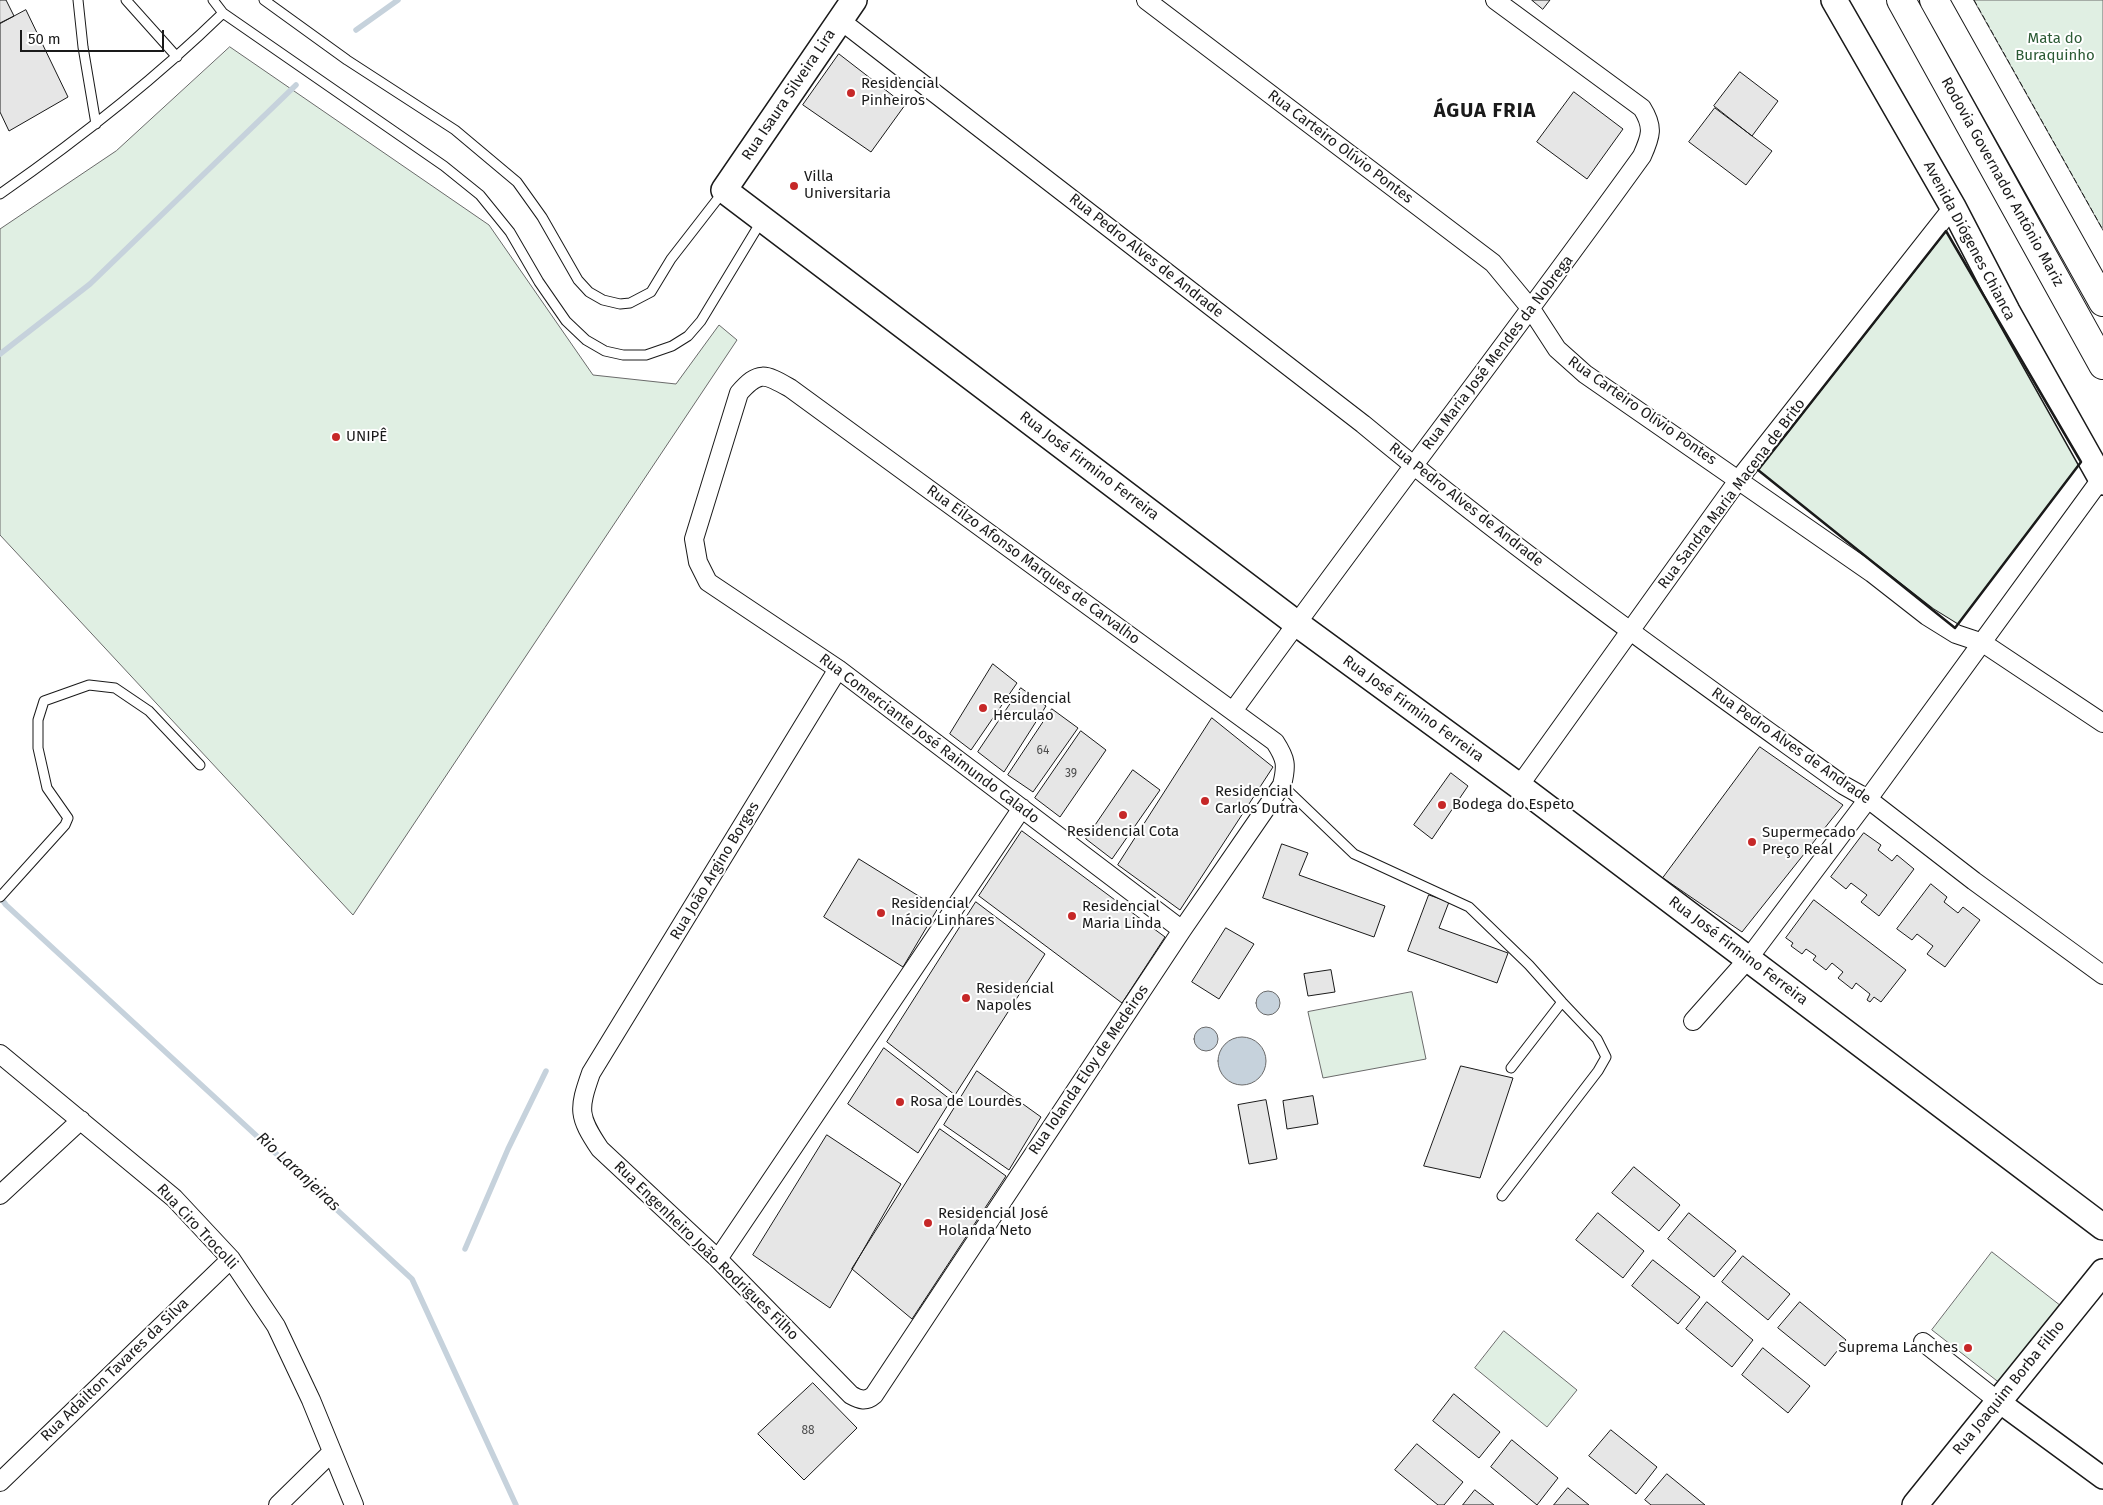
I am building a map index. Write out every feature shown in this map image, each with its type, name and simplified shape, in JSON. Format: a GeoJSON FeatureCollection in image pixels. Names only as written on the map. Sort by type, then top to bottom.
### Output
{"type":"FeatureCollection","features":[{"type":"Feature","properties":{"kind":"highway","name":"Rodovia Governador Antônio Mariz"},"geometry":{"type":"LineString","coordinates":[[1901,0],[2103,365]]}},
{"type":"Feature","properties":{"kind":"highway","name":"Rodovia Governador Antônio Mariz"},"geometry":{"type":"LineString","coordinates":[[1934,0],[2103,302]]}},
{"type":"Feature","properties":{"kind":"main road","name":"Rua Isaura Silveira Lira"},"geometry":{"type":"LineString","coordinates":[[724,190],[854,0]]}},
{"type":"Feature","properties":{"kind":"main road","name":"Avenida Diógenes Chianca"},"geometry":{"type":"LineString","coordinates":[[1834,0],[1953,207],[2007,311],[2102,480]]}},
{"type":"Feature","properties":{"kind":"main road","name":"Rua José Firmino Ferreira"},"geometry":{"type":"LineString","coordinates":[[724,190],[1296,623],[1518,786],[2103,1227]]}},
{"type":"Feature","properties":{"kind":"main road","name":"Rua Joaquim Borba Filho"},"geometry":{"type":"LineString","coordinates":[[1915,1505],[2103,1272]]}},
{"type":"Feature","properties":{"kind":"street","name":"Rua Carteiro Olívio Pontes"},"geometry":{"type":"LineString","coordinates":[[1146,0],[1494,263],[1531,309],[1558,349],[1585,374],[1872,572],[1927,616],[1956,634],[1983,643],[2103,723]]}},
{"type":"Feature","properties":{"kind":"street","name":"Rua Maria José Mendes da Nobrega"},"geometry":{"type":"LineString","coordinates":[[1233,711],[1296,623],[1531,309],[1642,156],[1650,138],[1649,119],[1642,108],[1495,0]]}},
{"type":"Feature","properties":{"kind":"street","name":"Rua Pedro Alves de Andrade"},"geometry":{"type":"LineString","coordinates":[[840,20],[1363,424],[1414,466],[1630,631],[1843,785],[1868,800],[1974,881],[2103,975]]}},
{"type":"Feature","properties":{"kind":"street","name":"Rua Sandra Maria Macena de Brito"},"geometry":{"type":"LineString","coordinates":[[1518,786],[1739,479],[1953,207]]}},
{"type":"Feature","properties":{"kind":"street","name":"Rua Eilzo Afonso Marques de Carvalho"},"geometry":{"type":"LineString","coordinates":[[694,539],[738,393],[749,381],[761,376],[773,378],[790,388],[1275,742]]}},
{"type":"Feature","properties":{"kind":"street"},"geometry":{"type":"LineString","coordinates":[[1693,1021],[1748,959],[1868,800],[2102,480]]}},
{"type":"Feature","properties":{"kind":"street","name":"Rua Comerciante José Raimundo Calado"},"geometry":{"type":"LineString","coordinates":[[694,539],[698,562],[708,582],[838,669],[1182,930]]}},
{"type":"Feature","properties":{"kind":"street","name":"Rua João Argino Borges"},"geometry":{"type":"LineString","coordinates":[[591,1073],[838,669]]}},
{"type":"Feature","properties":{"kind":"street","name":"Rua Iolanda Eloy de Medeiros"},"geometry":{"type":"LineString","coordinates":[[874,1395],[1182,930],[1282,785],[1286,768],[1283,754],[1275,742]]}},
{"type":"Feature","properties":{"kind":"street"},"geometry":{"type":"LineString","coordinates":[[718,1259],[1022,808]]}},
{"type":"Feature","properties":{"kind":"street","name":"Rua Ciro Trocolli"},"geometry":{"type":"LineString","coordinates":[[0,1054],[174,1198],[231,1259],[276,1326],[311,1400],[331,1453],[354,1505]]}},
{"type":"Feature","properties":{"kind":"street","name":"Rua Engenheiro João Rodrigues Filho"},"geometry":{"type":"LineString","coordinates":[[591,1073],[581,1108],[586,1128],[600,1149],[718,1259],[851,1395],[863,1400],[869,1399],[874,1395]]}},
{"type":"Feature","properties":{"kind":"street"},"geometry":{"type":"LineString","coordinates":[[0,1196],[82,1120]]}},
{"type":"Feature","properties":{"kind":"street","name":"Rua Adailton Tavares da Silva"},"geometry":{"type":"LineString","coordinates":[[0,1482],[231,1259]]}},
{"type":"Feature","properties":{"kind":"street"},"geometry":{"type":"LineString","coordinates":[[1923,1342],[2103,1478]]}},
{"type":"Feature","properties":{"kind":"street"},"geometry":{"type":"LineString","coordinates":[[278,1505],[331,1453]]}},
{"type":"Feature","properties":{"kind":"lane"},"geometry":{"type":"LineString","coordinates":[[78,0],[83,47],[96,124]]}},
{"type":"Feature","properties":{"kind":"lane"},"geometry":{"type":"LineString","coordinates":[[126,0],[178,57]]}},
{"type":"Feature","properties":{"kind":"lane"},"geometry":{"type":"LineString","coordinates":[[213,0],[222,14],[444,166],[480,195],[510,232],[539,282],[566,321],[586,340],[605,351],[623,355],[646,355],[672,346],[688,336],[701,321],[763,220]]}},
{"type":"Feature","properties":{"kind":"lane"},"geometry":{"type":"LineString","coordinates":[[264,0],[347,60],[455,130],[517,182],[542,217],[578,280],[589,292],[603,300],[620,304],[630,303],[651,292],[671,259],[724,190]]}},
{"type":"Feature","properties":{"kind":"lane"},"geometry":{"type":"LineString","coordinates":[[0,194],[96,124],[178,57],[222,14]]}},
{"type":"Feature","properties":{"kind":"lane"},"geometry":{"type":"LineString","coordinates":[[0,897],[66,825],[68,818],[47,788],[38,748],[38,720],[44,701],[89,685],[114,688],[149,712],[200,765]]}},
{"type":"Feature","properties":{"kind":"lane"},"geometry":{"type":"LineString","coordinates":[[1282,785],[1354,854],[1469,907],[1529,965],[1597,1039],[1606,1057],[1598,1071],[1502,1196]]}},
{"type":"Feature","properties":{"kind":"lane"},"geometry":{"type":"LineString","coordinates":[[1511,1068],[1562,1002]]}},
{"type":"Feature","properties":{"kind":"green space","name":"Mata do Buraquinho"},"geometry":{"type":"Polygon","coordinates":[[[1974,0],[2103,0],[2103,230],[1974,0]]]}},
{"type":"Feature","properties":{"kind":"green space","name":"UNIPÊ"},"geometry":{"type":"Polygon","coordinates":[[[230,47],[489,225],[593,375],[676,384],[719,325],[737,340],[353,915],[0,535],[0,229],[116,151],[230,47]]]}},
{"type":"Feature","properties":{"kind":"green space"},"geometry":{"type":"Polygon","coordinates":[[[1946,231],[2081,462],[1955,628],[1758,470],[1946,231]]]}},
{"type":"Feature","properties":{"kind":"green space"},"geometry":{"type":"Polygon","coordinates":[[[1412,992],[1426,1059],[1323,1078],[1308,1012],[1412,992]]]}},
{"type":"Feature","properties":{"kind":"green space"},"geometry":{"type":"Polygon","coordinates":[[[1992,1252],[2061,1306],[2001,1384],[1932,1330],[1992,1252]]]}},
{"type":"Feature","properties":{"kind":"green space"},"geometry":{"type":"Polygon","coordinates":[[[1504,1331],[1577,1390],[1547,1427],[1475,1368],[1504,1331]]]}},
{"type":"Feature","properties":{"kind":"shaded area"},"geometry":{"type":"Polygon","coordinates":[[[1268,991],[1276,995],[1280,1003],[1276,1011],[1268,1015],[1260,1011],[1256,1003],[1260,995],[1268,991]]]}},
{"type":"Feature","properties":{"kind":"shaded area"},"geometry":{"type":"Polygon","coordinates":[[[1206,1027],[1214,1031],[1218,1039],[1214,1047],[1206,1051],[1198,1047],[1194,1039],[1198,1031],[1206,1027]]]}},
{"type":"Feature","properties":{"kind":"shaded area"},"geometry":{"type":"Polygon","coordinates":[[[1242,1037],[1251,1039],[1259,1044],[1264,1052],[1266,1061],[1264,1070],[1259,1078],[1251,1083],[1242,1085],[1233,1083],[1225,1078],[1220,1070],[1218,1061],[1220,1052],[1225,1044],[1233,1039],[1242,1037]]]}},
{"type":"Feature","properties":{"kind":"building"},"geometry":{"type":"Polygon","coordinates":[[[0,0],[6,0],[14,16],[0,23],[0,0]]]}},
{"type":"Feature","properties":{"kind":"building"},"geometry":{"type":"Polygon","coordinates":[[[1532,0],[1550,0],[1543,9],[1532,0]]]}},
{"type":"Feature","properties":{"kind":"building"},"geometry":{"type":"Polygon","coordinates":[[[26,10],[68,97],[9,131],[0,112],[0,24],[26,10]]]}},
{"type":"Feature","properties":{"kind":"building","name":"Residencial Pinheiros"},"geometry":{"type":"Polygon","coordinates":[[[839,54],[905,105],[871,152],[803,105],[839,54]]]}},
{"type":"Feature","properties":{"kind":"building"},"geometry":{"type":"Polygon","coordinates":[[[1740,72],[1778,101],[1752,136],[1714,106],[1740,72]]]}},
{"type":"Feature","properties":{"kind":"building"},"geometry":{"type":"Polygon","coordinates":[[[1574,92],[1623,129],[1587,179],[1537,142],[1574,92]]]}},
{"type":"Feature","properties":{"kind":"building"},"geometry":{"type":"Polygon","coordinates":[[[1715,108],[1772,151],[1746,185],[1689,142],[1715,108]]]}},
{"type":"Feature","properties":{"kind":"building","name":"Residencial Herculao"},"geometry":{"type":"Polygon","coordinates":[[[993,664],[1017,683],[971,750],[950,734],[993,664]]]}},
{"type":"Feature","properties":{"kind":"building"},"geometry":{"type":"Polygon","coordinates":[[[1021,688],[1046,706],[1004,772],[978,752],[1021,688]]]}},
{"type":"Feature","properties":{"kind":"building"},"geometry":{"type":"Polygon","coordinates":[[[1052,709],[1078,728],[1033,792],[1008,775],[1052,709]]]}},
{"type":"Feature","properties":{"kind":"building","name":"Residencial Carlos Dutra"},"geometry":{"type":"Polygon","coordinates":[[[1212,718],[1273,767],[1180,910],[1118,865],[1212,718]]]}},
{"type":"Feature","properties":{"kind":"building"},"geometry":{"type":"Polygon","coordinates":[[[1081,731],[1106,750],[1060,817],[1035,798],[1081,731]]]}},
{"type":"Feature","properties":{"kind":"building","name":"Supermecado Preço Real"},"geometry":{"type":"Polygon","coordinates":[[[1760,747],[1843,805],[1742,932],[1663,878],[1760,747]]]}},
{"type":"Feature","properties":{"kind":"building","name":"Residencial Cota"},"geometry":{"type":"Polygon","coordinates":[[[1133,770],[1160,790],[1112,859],[1086,839],[1133,770]]]}},
{"type":"Feature","properties":{"kind":"building","name":"Bodega do Espeto"},"geometry":{"type":"Polygon","coordinates":[[[1451,773],[1468,786],[1432,839],[1414,825],[1451,773]]]}},
{"type":"Feature","properties":{"kind":"building","name":"Residencial Maria Linda"},"geometry":{"type":"Polygon","coordinates":[[[1022,831],[1165,937],[1122,1003],[979,896],[1022,831]]]}},
{"type":"Feature","properties":{"kind":"building"},"geometry":{"type":"Polygon","coordinates":[[[1864,833],[1881,845],[1878,850],[1892,861],[1897,855],[1914,869],[1879,916],[1861,902],[1867,895],[1851,883],[1846,889],[1831,877],[1864,833]]]}},
{"type":"Feature","properties":{"kind":"building"},"geometry":{"type":"Polygon","coordinates":[[[1282,844],[1308,853],[1299,875],[1385,906],[1374,937],[1263,898],[1282,844]]]}},
{"type":"Feature","properties":{"kind":"building","name":"Residencial Inácio Linhares"},"geometry":{"type":"Polygon","coordinates":[[[859,859],[938,908],[903,967],[824,917],[859,859]]]}},
{"type":"Feature","properties":{"kind":"building"},"geometry":{"type":"Polygon","coordinates":[[[1931,884],[1947,897],[1944,902],[1958,913],[1963,907],[1980,920],[1945,967],[1927,954],[1933,946],[1917,934],[1912,940],[1897,929],[1931,884]]]}},
{"type":"Feature","properties":{"kind":"building"},"geometry":{"type":"Polygon","coordinates":[[[1429,895],[1449,902],[1439,928],[1508,953],[1497,983],[1408,951],[1429,895]]]}},
{"type":"Feature","properties":{"kind":"building"},"geometry":{"type":"Polygon","coordinates":[[[1814,900],[1906,970],[1881,1002],[1874,997],[1870,1002],[1867,1000],[1870,994],[1856,983],[1852,989],[1838,978],[1843,972],[1832,963],[1826,970],[1813,960],[1816,956],[1806,949],[1802,954],[1791,946],[1793,943],[1786,938],[1814,900]]]}},
{"type":"Feature","properties":{"kind":"building","name":"Residencial Napoles"},"geometry":{"type":"Polygon","coordinates":[[[976,902],[1045,954],[955,1095],[887,1042],[976,902]]]}},
{"type":"Feature","properties":{"kind":"building"},"geometry":{"type":"Polygon","coordinates":[[[1226,928],[1254,944],[1219,999],[1192,982],[1226,928]]]}},
{"type":"Feature","properties":{"kind":"building"},"geometry":{"type":"Polygon","coordinates":[[[1331,970],[1335,992],[1308,996],[1304,974],[1331,970]]]}},
{"type":"Feature","properties":{"kind":"building","name":"Rosa de Lourdes"},"geometry":{"type":"Polygon","coordinates":[[[884,1048],[951,1100],[918,1153],[848,1104],[884,1048]]]}},
{"type":"Feature","properties":{"kind":"building"},"geometry":{"type":"Polygon","coordinates":[[[1461,1066],[1513,1078],[1480,1178],[1424,1166],[1461,1066]]]}},
{"type":"Feature","properties":{"kind":"building"},"geometry":{"type":"Polygon","coordinates":[[[977,1071],[1041,1117],[1009,1170],[944,1125],[977,1071]]]}},
{"type":"Feature","properties":{"kind":"building"},"geometry":{"type":"Polygon","coordinates":[[[1313,1096],[1318,1124],[1287,1129],[1283,1101],[1313,1096]]]}},
{"type":"Feature","properties":{"kind":"building"},"geometry":{"type":"Polygon","coordinates":[[[1266,1100],[1277,1159],[1249,1164],[1238,1105],[1266,1100]]]}},
{"type":"Feature","properties":{"kind":"building","name":"Residencial José Holanda Neto"},"geometry":{"type":"Polygon","coordinates":[[[940,1129],[1006,1176],[912,1319],[852,1269],[940,1129]]]}},
{"type":"Feature","properties":{"kind":"building"},"geometry":{"type":"Polygon","coordinates":[[[827,1135],[901,1184],[830,1308],[753,1255],[827,1135]]]}},
{"type":"Feature","properties":{"kind":"building"},"geometry":{"type":"Polygon","coordinates":[[[1634,1167],[1680,1205],[1659,1231],[1612,1193],[1634,1167]]]}},
{"type":"Feature","properties":{"kind":"building"},"geometry":{"type":"Polygon","coordinates":[[[1598,1213],[1644,1251],[1623,1278],[1576,1240],[1598,1213]]]}},
{"type":"Feature","properties":{"kind":"building"},"geometry":{"type":"Polygon","coordinates":[[[1689,1213],[1736,1251],[1714,1277],[1668,1239],[1689,1213]]]}},
{"type":"Feature","properties":{"kind":"building"},"geometry":{"type":"Polygon","coordinates":[[[1743,1256],[1790,1294],[1768,1320],[1722,1282],[1743,1256]]]}},
{"type":"Feature","properties":{"kind":"building"},"geometry":{"type":"Polygon","coordinates":[[[1653,1260],[1700,1297],[1678,1324],[1632,1286],[1653,1260]]]}},
{"type":"Feature","properties":{"kind":"building"},"geometry":{"type":"Polygon","coordinates":[[[1707,1302],[1753,1340],[1732,1367],[1686,1329],[1707,1302]]]}},
{"type":"Feature","properties":{"kind":"building"},"geometry":{"type":"Polygon","coordinates":[[[1800,1302],[1846,1340],[1825,1366],[1778,1328],[1800,1302]]]}},
{"type":"Feature","properties":{"kind":"building"},"geometry":{"type":"Polygon","coordinates":[[[1763,1348],[1810,1386],[1788,1413],[1742,1375],[1763,1348]]]}},
{"type":"Feature","properties":{"kind":"building"},"geometry":{"type":"Polygon","coordinates":[[[813,1383],[857,1428],[804,1480],[758,1434],[813,1383]]]}},
{"type":"Feature","properties":{"kind":"building"},"geometry":{"type":"Polygon","coordinates":[[[1454,1394],[1500,1432],[1479,1458],[1433,1421],[1454,1394]]]}},
{"type":"Feature","properties":{"kind":"building"},"geometry":{"type":"Polygon","coordinates":[[[1611,1430],[1657,1467],[1636,1494],[1589,1456],[1611,1430]]]}},
{"type":"Feature","properties":{"kind":"building"},"geometry":{"type":"Polygon","coordinates":[[[1512,1440],[1558,1478],[1537,1505],[1491,1467],[1512,1440]]]}},
{"type":"Feature","properties":{"kind":"building"},"geometry":{"type":"Polygon","coordinates":[[[1417,1444],[1463,1482],[1444,1505],[1438,1505],[1395,1470],[1417,1444]]]}},
{"type":"Feature","properties":{"kind":"building"},"geometry":{"type":"Polygon","coordinates":[[[1667,1474],[1705,1505],[1651,1505],[1645,1500],[1667,1474]]]}},
{"type":"Feature","properties":{"kind":"building"},"geometry":{"type":"Polygon","coordinates":[[[1568,1488],[1589,1505],[1554,1505],[1568,1488]]]}},
{"type":"Feature","properties":{"kind":"building"},"geometry":{"type":"Polygon","coordinates":[[[1475,1490],[1494,1505],[1463,1505],[1475,1490]]]}},
{"type":"Feature","properties":{"kind":"waterway"},"geometry":{"type":"LineString","coordinates":[[356,30],[398,0]]}},
{"type":"Feature","properties":{"kind":"waterway"},"geometry":{"type":"LineString","coordinates":[[0,354],[90,284],[296,85]]}},
{"type":"Feature","properties":{"kind":"waterway","name":"Rio Laranjeiras"},"geometry":{"type":"LineString","coordinates":[[0,897],[6,905],[412,1279],[516,1505]]}},
{"type":"Feature","properties":{"kind":"waterway"},"geometry":{"type":"LineString","coordinates":[[465,1249],[508,1149],[546,1071]]}},
{"type":"Feature","properties":{"kind":"fence"},"geometry":{"type":"LineString","coordinates":[[1974,0],[2103,230]]}},
{"type":"Feature","properties":{"kind":"wall"},"geometry":{"type":"LineString","coordinates":[[1946,231],[2081,462],[1955,628],[1758,470],[1946,231]]}},
{"type":"Feature","properties":{"kind":"place","name":"Residencial Pinheiros"},"geometry":{"type":"Point","coordinates":[851,93]}},
{"type":"Feature","properties":{"kind":"place","name":"Villa Universitaria"},"geometry":{"type":"Point","coordinates":[794,186]}},
{"type":"Feature","properties":{"kind":"place","name":"UNIPÊ"},"geometry":{"type":"Point","coordinates":[336,437]}},
{"type":"Feature","properties":{"kind":"place","name":"Residencial Herculao"},"geometry":{"type":"Point","coordinates":[983,708]}},
{"type":"Feature","properties":{"kind":"place","name":"Residencial Carlos Dutra"},"geometry":{"type":"Point","coordinates":[1205,801]}},
{"type":"Feature","properties":{"kind":"place","name":"Bodega do Espeto"},"geometry":{"type":"Point","coordinates":[1442,805]}},
{"type":"Feature","properties":{"kind":"place","name":"Residencial Cota"},"geometry":{"type":"Point","coordinates":[1123,815]}},
{"type":"Feature","properties":{"kind":"place","name":"Supermecado Preço Real"},"geometry":{"type":"Point","coordinates":[1752,842]}},
{"type":"Feature","properties":{"kind":"place","name":"Residencial Inácio Linhares"},"geometry":{"type":"Point","coordinates":[881,913]}},
{"type":"Feature","properties":{"kind":"place","name":"Residencial Maria Linda"},"geometry":{"type":"Point","coordinates":[1072,916]}},
{"type":"Feature","properties":{"kind":"place","name":"Residencial Napoles"},"geometry":{"type":"Point","coordinates":[966,998]}},
{"type":"Feature","properties":{"kind":"place","name":"Rosa de Lourdes"},"geometry":{"type":"Point","coordinates":[900,1102]}},
{"type":"Feature","properties":{"kind":"place","name":"Residencial José Holanda Neto"},"geometry":{"type":"Point","coordinates":[928,1223]}},
{"type":"Feature","properties":{"kind":"place","name":"Suprema Lanches"},"geometry":{"type":"Point","coordinates":[1968,1348]}},
{"type":"Feature","properties":{"kind":"district","name":"ÁGUA FRIA"},"geometry":{"type":"Point","coordinates":[1485,111]}}]}
